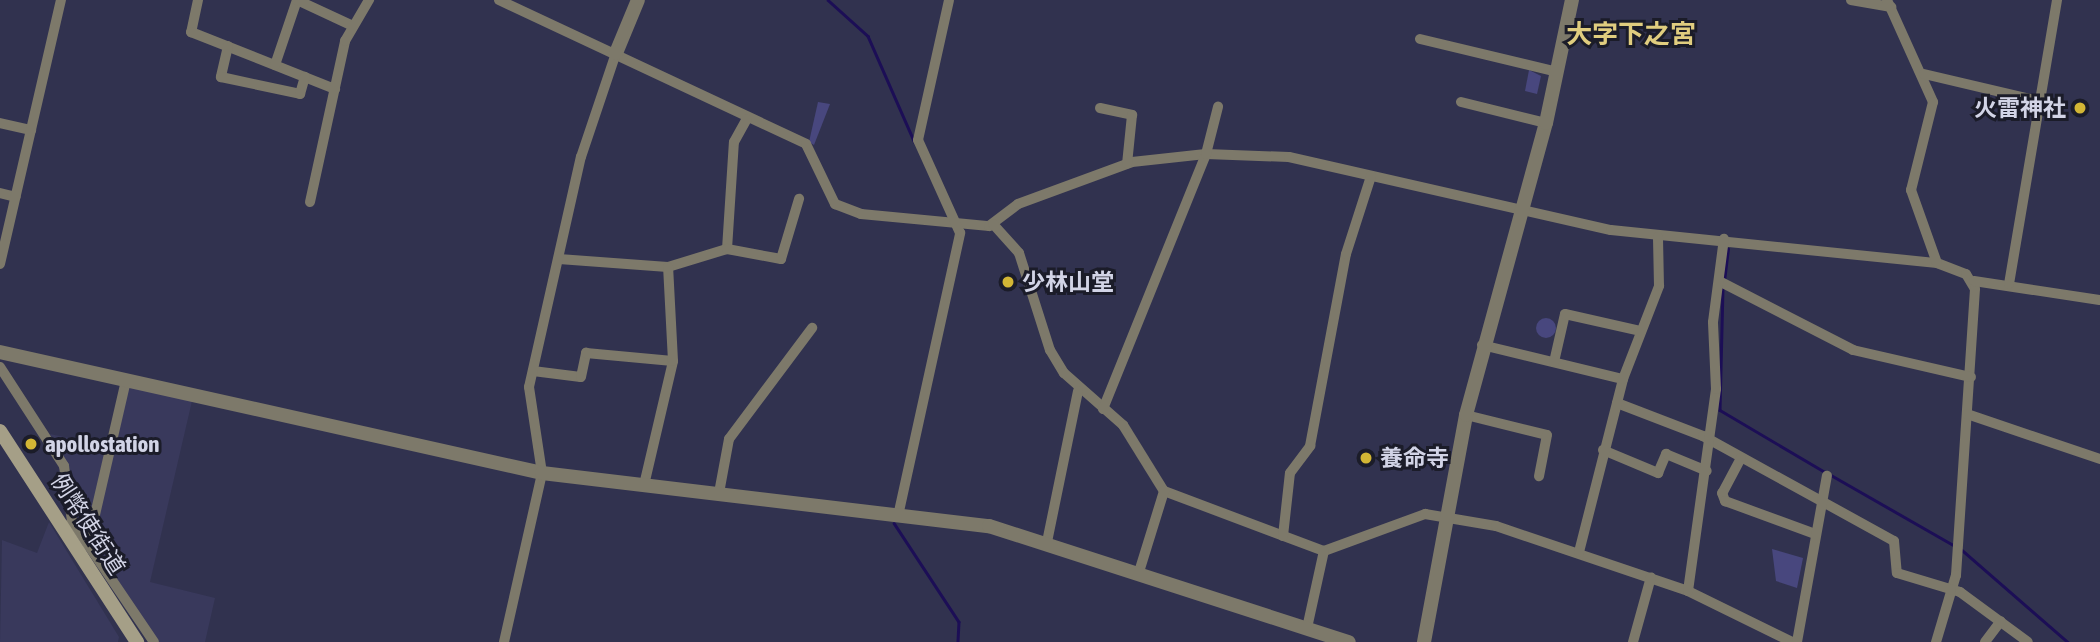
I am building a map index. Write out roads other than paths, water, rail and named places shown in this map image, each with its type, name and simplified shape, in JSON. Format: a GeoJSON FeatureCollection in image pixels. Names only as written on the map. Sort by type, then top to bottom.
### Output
{"type":"FeatureCollection","features":[{"type":"Feature","properties":{"kind":"main road","name":"例幣使街道"},"geometry":{"type":"LineString","coordinates":[[0,431],[69,526],[137,642]]}},
{"type":"Feature","properties":{"kind":"street"},"geometry":{"type":"LineString","coordinates":[[0,264],[61,0]]}},
{"type":"Feature","properties":{"kind":"street"},"geometry":{"type":"LineString","coordinates":[[198,0],[191,32],[335,89]]}},
{"type":"Feature","properties":{"kind":"street"},"geometry":{"type":"LineString","coordinates":[[275,65],[297,0],[354,26]]}},
{"type":"Feature","properties":{"kind":"street"},"geometry":{"type":"LineString","coordinates":[[499,0],[616,52],[810,148],[835,204],[861,214],[956,227],[993,224],[1018,204],[1127,164],[1206,154],[1289,157],[1658,237],[1724,239],[1937,264],[1974,281],[2009,284],[2100,300]]}},
{"type":"Feature","properties":{"kind":"street"},"geometry":{"type":"LineString","coordinates":[[504,642],[542,473],[529,387],[595,106],[638,0]]}},
{"type":"Feature","properties":{"kind":"street"},"geometry":{"type":"LineString","coordinates":[[898,516],[960,233],[918,140],[948,0]]}},
{"type":"Feature","properties":{"kind":"street"},"geometry":{"type":"LineString","coordinates":[[1424,642],[1445,516],[1482,345],[1546,123],[1572,0]]}},
{"type":"Feature","properties":{"kind":"street"},"geometry":{"type":"LineString","coordinates":[[1851,0],[1889,4],[1924,74],[1933,102],[1911,190],[1937,264]]}},
{"type":"Feature","properties":{"kind":"street"},"geometry":{"type":"LineString","coordinates":[[2009,284],[2032,180],[2035,100],[2057,0]]}},
{"type":"Feature","properties":{"kind":"street"},"geometry":{"type":"LineString","coordinates":[[310,202],[335,89],[364,2]]}},
{"type":"Feature","properties":{"kind":"street"},"geometry":{"type":"LineString","coordinates":[[1420,39],[1558,72]]}},
{"type":"Feature","properties":{"kind":"street"},"geometry":{"type":"LineString","coordinates":[[228,46],[221,77],[300,94],[305,77]]}},
{"type":"Feature","properties":{"kind":"street"},"geometry":{"type":"LineString","coordinates":[[1924,74],[2035,100]]}},
{"type":"Feature","properties":{"kind":"street"},"geometry":{"type":"LineString","coordinates":[[1461,102],[1546,123]]}},
{"type":"Feature","properties":{"kind":"street"},"geometry":{"type":"LineString","coordinates":[[1103,409],[1206,154],[1218,107]]}},
{"type":"Feature","properties":{"kind":"street"},"geometry":{"type":"LineString","coordinates":[[1100,108],[1132,115],[1127,164]]}},
{"type":"Feature","properties":{"kind":"street"},"geometry":{"type":"LineString","coordinates":[[727,249],[734,142],[747,119]]}},
{"type":"Feature","properties":{"kind":"street"},"geometry":{"type":"LineString","coordinates":[[0,123],[31,130]]}},
{"type":"Feature","properties":{"kind":"street"},"geometry":{"type":"LineString","coordinates":[[1283,536],[1290,473],[1310,446],[1346,254],[1371,176]]}},
{"type":"Feature","properties":{"kind":"street"},"geometry":{"type":"LineString","coordinates":[[0,193],[16,197]]}},
{"type":"Feature","properties":{"kind":"street"},"geometry":{"type":"LineString","coordinates":[[559,259],[668,267],[727,249],[781,259],[799,199]]}},
{"type":"Feature","properties":{"kind":"street"},"geometry":{"type":"LineString","coordinates":[[993,224],[1019,253],[1050,350],[1078,391],[1123,425],[1164,491],[1324,551],[1424,514],[1445,516],[1579,552],[1651,577],[1794,642],[1827,476]]}},
{"type":"Feature","properties":{"kind":"street"},"geometry":{"type":"LineString","coordinates":[[1579,552],[1623,379],[1659,286],[1658,237]]}},
{"type":"Feature","properties":{"kind":"street"},"geometry":{"type":"LineString","coordinates":[[1688,592],[1707,471],[1724,239]]}},
{"type":"Feature","properties":{"kind":"street"},"geometry":{"type":"LineString","coordinates":[[644,485],[673,361],[668,267]]}},
{"type":"Feature","properties":{"kind":"street"},"geometry":{"type":"LineString","coordinates":[[1719,281],[1853,350],[1971,377]]}},
{"type":"Feature","properties":{"kind":"street"},"geometry":{"type":"LineString","coordinates":[[1936,642],[1954,592],[1971,377],[1974,281]]}},
{"type":"Feature","properties":{"kind":"street"},"geometry":{"type":"LineString","coordinates":[[1554,362],[1565,314],[1641,331]]}},
{"type":"Feature","properties":{"kind":"street"},"geometry":{"type":"LineString","coordinates":[[719,493],[729,439],[812,328]]}},
{"type":"Feature","properties":{"kind":"street"},"geometry":{"type":"LineString","coordinates":[[1482,345],[1623,379]]}},
{"type":"Feature","properties":{"kind":"street"},"geometry":{"type":"LineString","coordinates":[[0,352],[542,473],[989,526],[1046,542],[1349,642]]}},
{"type":"Feature","properties":{"kind":"street"},"geometry":{"type":"LineString","coordinates":[[533,371],[581,377],[586,353],[673,361]]}},
{"type":"Feature","properties":{"kind":"street"},"geometry":{"type":"LineString","coordinates":[[0,368],[64,466],[69,526],[88,545],[154,642]]}},
{"type":"Feature","properties":{"kind":"street"},"geometry":{"type":"LineString","coordinates":[[88,545],[126,380]]}},
{"type":"Feature","properties":{"kind":"street"},"geometry":{"type":"LineString","coordinates":[[1046,542],[1078,391]]}},
{"type":"Feature","properties":{"kind":"street"},"geometry":{"type":"LineString","coordinates":[[1617,403],[1710,441],[1894,541],[1897,573],[1954,592],[2001,621],[2028,642]]}},
{"type":"Feature","properties":{"kind":"street"},"geometry":{"type":"LineString","coordinates":[[1967,414],[2100,459]]}},
{"type":"Feature","properties":{"kind":"street"},"geometry":{"type":"LineString","coordinates":[[1466,415],[1547,435],[1539,476]]}},
{"type":"Feature","properties":{"kind":"street"},"geometry":{"type":"LineString","coordinates":[[1603,450],[1658,472],[1666,454],[1707,471]]}},
{"type":"Feature","properties":{"kind":"street"},"geometry":{"type":"LineString","coordinates":[[1741,458],[1722,493],[1725,501],[1815,534]]}},
{"type":"Feature","properties":{"kind":"street"},"geometry":{"type":"LineString","coordinates":[[1139,572],[1164,491]]}},
{"type":"Feature","properties":{"kind":"street"},"geometry":{"type":"LineString","coordinates":[[1307,628],[1324,551]]}},
{"type":"Feature","properties":{"kind":"street"},"geometry":{"type":"LineString","coordinates":[[1633,642],[1651,577]]}},
{"type":"Feature","properties":{"kind":"street"},"geometry":{"type":"LineString","coordinates":[[1985,642],[2001,621]]}},
{"type":"Feature","properties":{"kind":"waterway"},"geometry":{"type":"LineString","coordinates":[[828,0],[868,36],[914,141]]}},
{"type":"Feature","properties":{"kind":"waterway"},"geometry":{"type":"LineString","coordinates":[[1724,281],[1728,249]]}},
{"type":"Feature","properties":{"kind":"waterway"},"geometry":{"type":"LineString","coordinates":[[1723,287],[1720,410],[1825,472]]}},
{"type":"Feature","properties":{"kind":"waterway"},"geometry":{"type":"LineString","coordinates":[[1831,475],[1953,545]]}},
{"type":"Feature","properties":{"kind":"waterway"},"geometry":{"type":"LineString","coordinates":[[894,523],[959,622],[958,642]]}},
{"type":"Feature","properties":{"kind":"waterway"},"geometry":{"type":"LineString","coordinates":[[1962,550],[2068,642]]}},
{"type":"Feature","properties":{"kind":"place","name":"火雷神社"},"geometry":{"type":"Point","coordinates":[2080,108]}},
{"type":"Feature","properties":{"kind":"place","name":"少林山堂"},"geometry":{"type":"Point","coordinates":[1008,282]}},
{"type":"Feature","properties":{"kind":"place","name":"apollostation"},"geometry":{"type":"Point","coordinates":[31,444]}},
{"type":"Feature","properties":{"kind":"place","name":"養命寺"},"geometry":{"type":"Point","coordinates":[1366,458]}},
{"type":"Feature","properties":{"kind":"district","name":"大字下之宮"},"geometry":{"type":"Point","coordinates":[1631,35]}}]}
